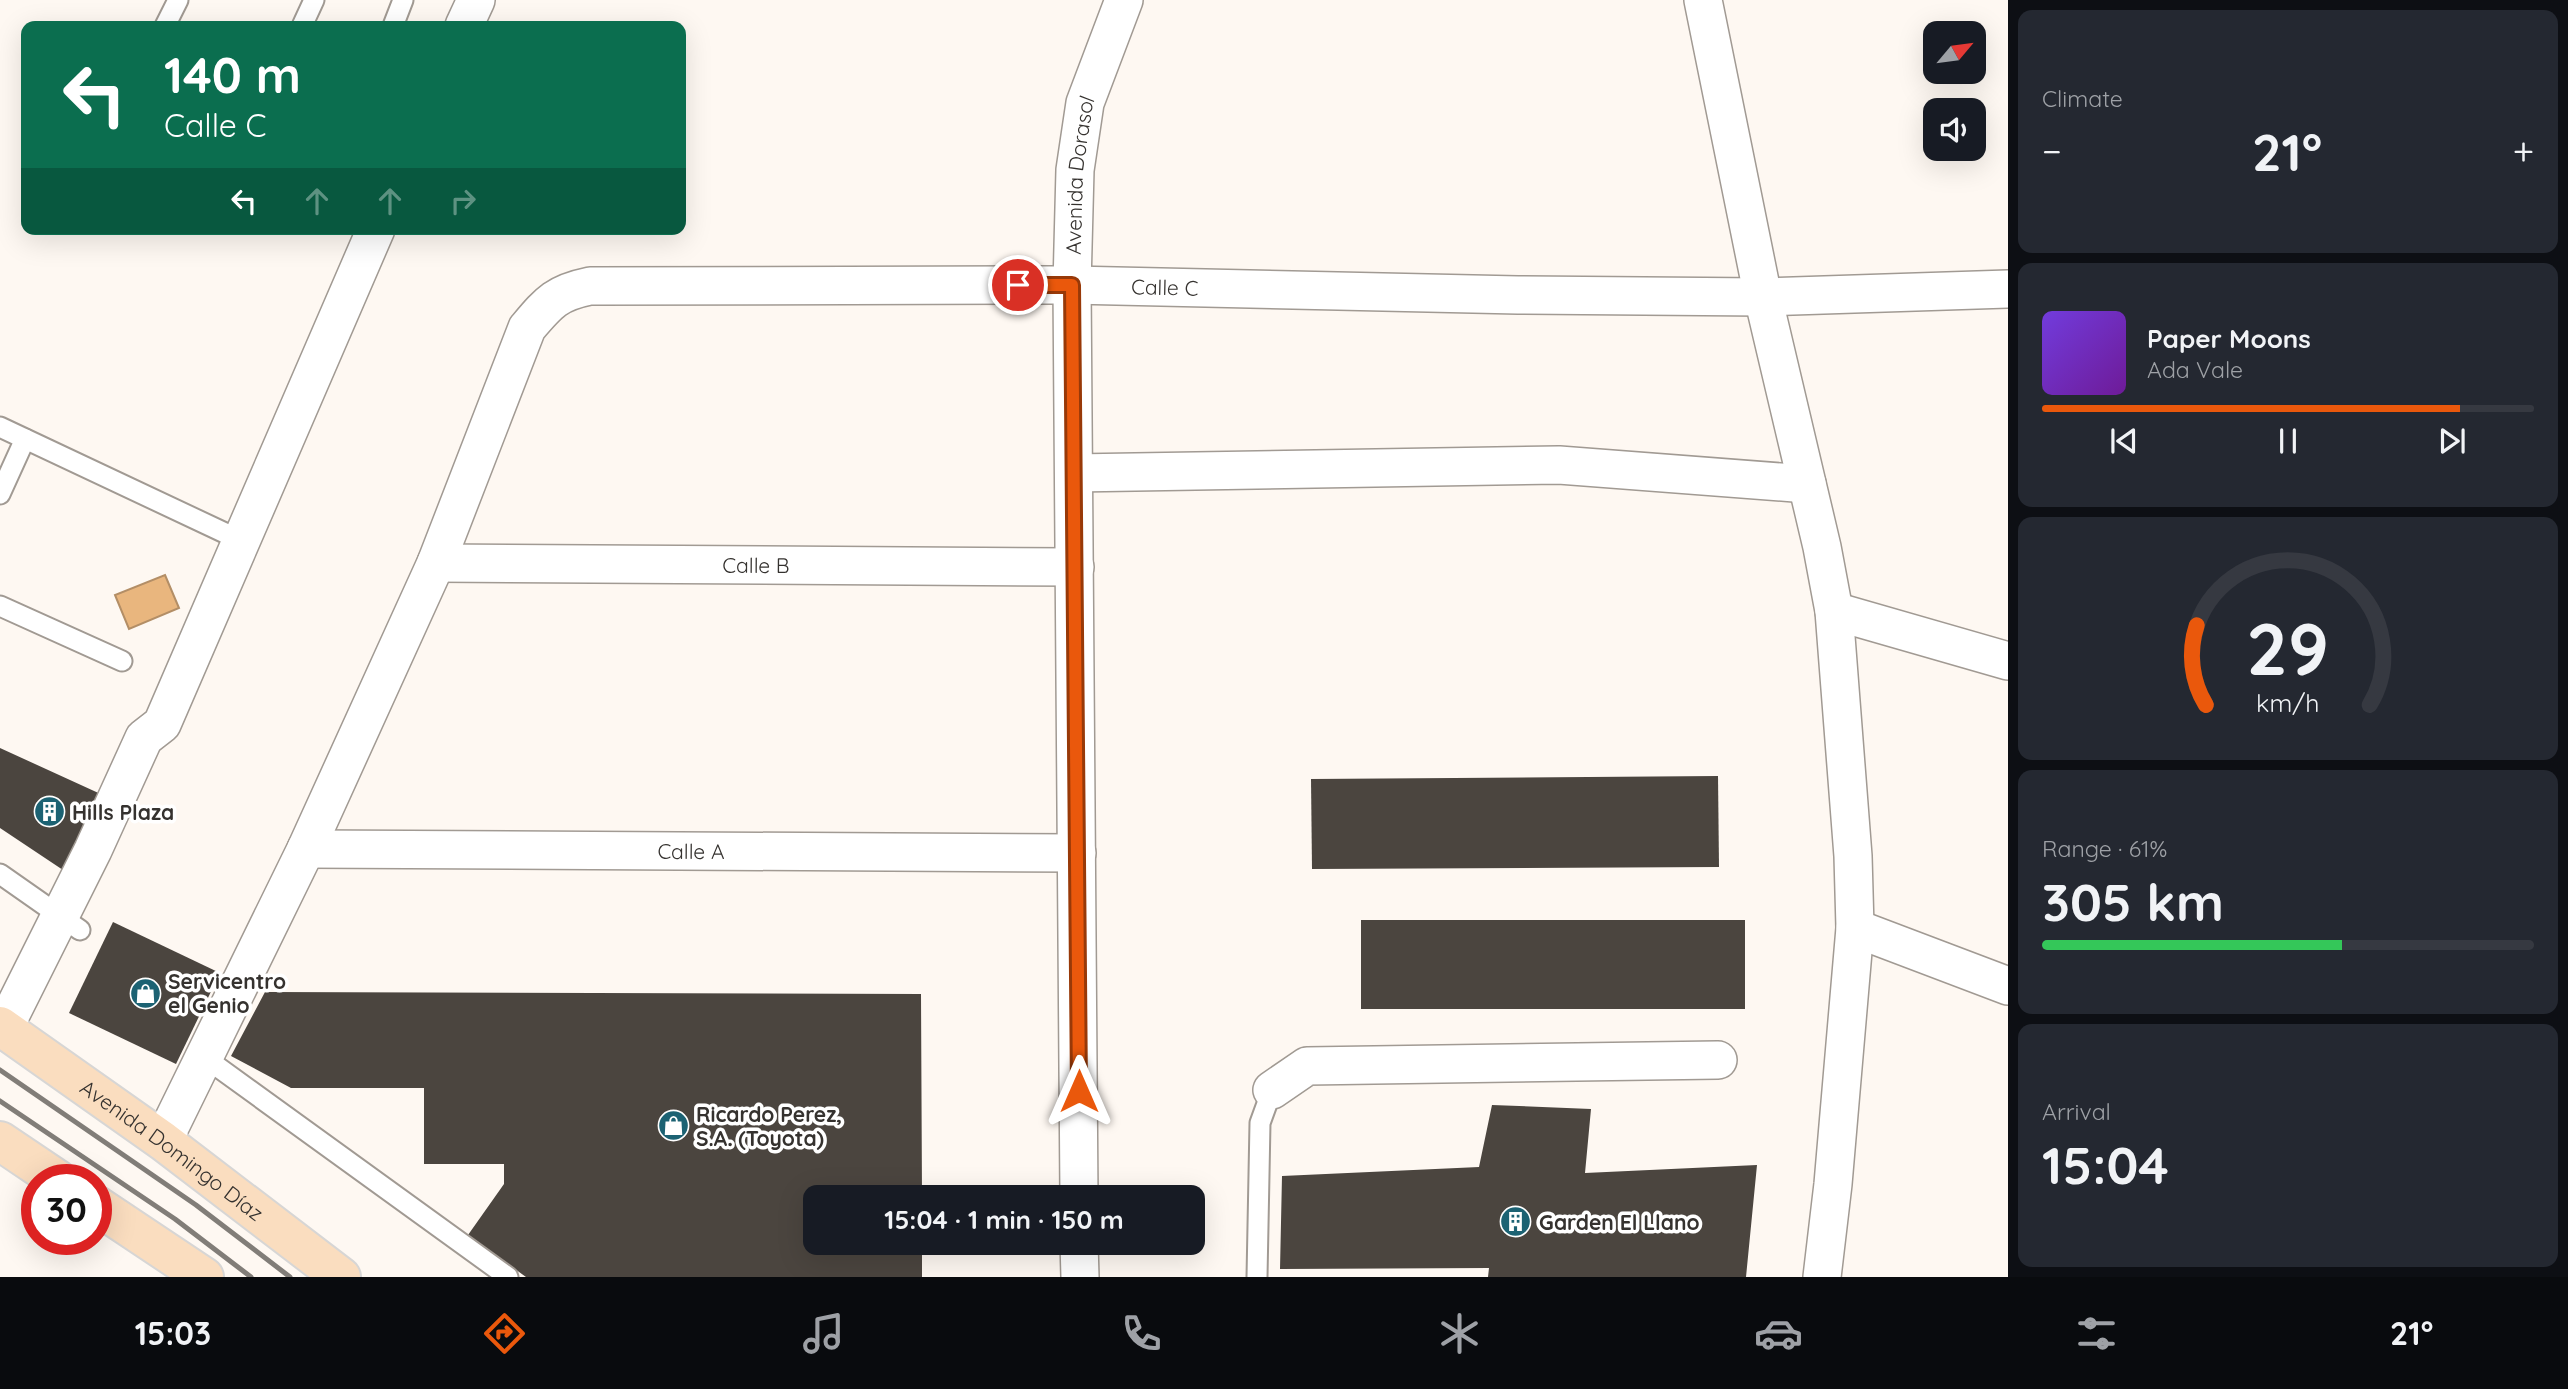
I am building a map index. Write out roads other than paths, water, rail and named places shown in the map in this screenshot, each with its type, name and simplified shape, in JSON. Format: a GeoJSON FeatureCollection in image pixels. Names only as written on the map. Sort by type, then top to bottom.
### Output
{"type":"FeatureCollection","features":[{"type":"Feature","properties":{"kind":"main road","name":"Avenida Domingo Díaz"},"geometry":{"type":"LineString","coordinates":[[9,1032],[163,1141],[341,1277]]}},
{"type":"Feature","properties":{"kind":"main road"},"geometry":{"type":"LineString","coordinates":[[0,1141],[34,1164]]}},
{"type":"Feature","properties":{"kind":"main road"},"geometry":{"type":"LineString","coordinates":[[112,1216],[204,1277]]}},
{"type":"Feature","properties":{"kind":"street"},"geometry":{"type":"LineString","coordinates":[[466,21],[476,0]]}},
{"type":"Feature","properties":{"kind":"street","name":"Avenida Dorasol"},"geometry":{"type":"LineString","coordinates":[[1079,1185],[1072,285],[1075,170],[1085,103],[1124,0]]}},
{"type":"Feature","properties":{"kind":"street"},"geometry":{"type":"LineString","coordinates":[[1703,0],[1763,297],[1834,611],[1853,856],[1855,928],[1833,1184],[1822,1277]]}},
{"type":"Feature","properties":{"kind":"street"},"geometry":{"type":"LineString","coordinates":[[9,1032],[70,923],[144,738],[162,724],[373,235]]}},
{"type":"Feature","properties":{"kind":"street","name":"Calle C"},"geometry":{"type":"LineString","coordinates":[[436,563],[527,328],[545,306],[567,291],[590,286],[1072,285],[1518,295],[1763,297],[2008,289]]}},
{"type":"Feature","properties":{"kind":"street"},"geometry":{"type":"LineString","coordinates":[[1074,473],[1559,465],[1807,484]]}},
{"type":"Feature","properties":{"kind":"street"},"geometry":{"type":"LineString","coordinates":[[163,1141],[306,849],[436,563]]}},
{"type":"Feature","properties":{"kind":"street","name":"Calle B"},"geometry":{"type":"LineString","coordinates":[[436,563],[1075,566]]}},
{"type":"Feature","properties":{"kind":"street"},"geometry":{"type":"LineString","coordinates":[[1834,611],[2008,662]]}},
{"type":"Feature","properties":{"kind":"street","name":"Calle A"},"geometry":{"type":"LineString","coordinates":[[306,849],[1077,853]]}},
{"type":"Feature","properties":{"kind":"street"},"geometry":{"type":"LineString","coordinates":[[1855,928],[2008,985]]}},
{"type":"Feature","properties":{"kind":"street"},"geometry":{"type":"LineString","coordinates":[[1272,1090],[1307,1066],[1718,1060]]}},
{"type":"Feature","properties":{"kind":"street"},"geometry":{"type":"LineString","coordinates":[[1079,1255],[1080,1277]]}},
{"type":"Feature","properties":{"kind":"lane"},"geometry":{"type":"LineString","coordinates":[[167,21],[177,0]]}},
{"type":"Feature","properties":{"kind":"lane"},"geometry":{"type":"LineString","coordinates":[[304,21],[314,0]]}},
{"type":"Feature","properties":{"kind":"lane"},"geometry":{"type":"LineString","coordinates":[[396,21],[403,0]]}},
{"type":"Feature","properties":{"kind":"lane"},"geometry":{"type":"LineString","coordinates":[[0,427],[242,541]]}},
{"type":"Feature","properties":{"kind":"lane"},"geometry":{"type":"LineString","coordinates":[[0,494],[25,439]]}},
{"type":"Feature","properties":{"kind":"lane"},"geometry":{"type":"LineString","coordinates":[[0,606],[122,661]]}},
{"type":"Feature","properties":{"kind":"lane"},"geometry":{"type":"LineString","coordinates":[[0,874],[70,923]]}},
{"type":"Feature","properties":{"kind":"lane"},"geometry":{"type":"LineString","coordinates":[[204,1057],[508,1277]]}},
{"type":"Feature","properties":{"kind":"lane"},"geometry":{"type":"LineString","coordinates":[[1257,1277],[1260,1123],[1272,1090]]}},
{"type":"Feature","properties":{"kind":"railway"},"geometry":{"type":"LineString","coordinates":[[0,1070],[196,1205],[290,1277]]}},
{"type":"Feature","properties":{"kind":"railway"},"geometry":{"type":"LineString","coordinates":[[0,1101],[175,1219],[251,1277]]}},
{"type":"Feature","properties":{"kind":"place","name":"Hills Plaza"},"geometry":{"type":"Point","coordinates":[49,812]}},
{"type":"Feature","properties":{"kind":"place","name":"Servicentro el Genio"},"geometry":{"type":"Point","coordinates":[145,993]}},
{"type":"Feature","properties":{"kind":"place","name":"Ricardo Perez, S.A. (Toyota)"},"geometry":{"type":"Point","coordinates":[673,1126]}},
{"type":"Feature","properties":{"kind":"place","name":"Garden El Llano"},"geometry":{"type":"Point","coordinates":[1516,1222]}}]}
